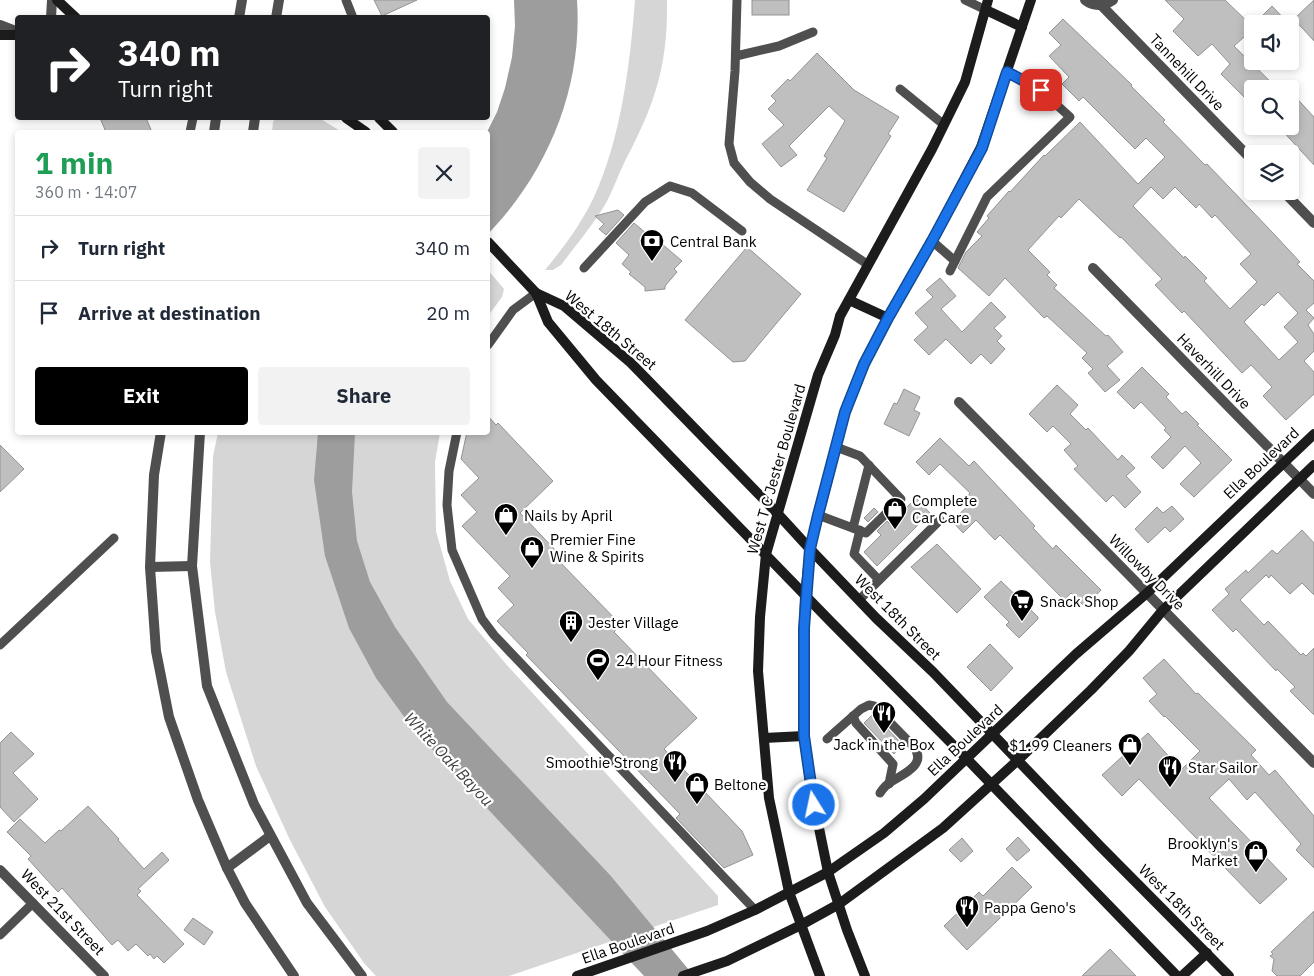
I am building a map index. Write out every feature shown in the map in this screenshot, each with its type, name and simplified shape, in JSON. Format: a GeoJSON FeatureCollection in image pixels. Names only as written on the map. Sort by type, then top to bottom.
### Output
{"type":"FeatureCollection","features":[{"type":"Feature","properties":{"kind":"main road"},"geometry":{"type":"LineString","coordinates":[[57,0],[73,15]]}},
{"type":"Feature","properties":{"kind":"main road"},"geometry":{"type":"LineString","coordinates":[[865,976],[828,872],[811,788],[804,736],[805,596],[810,549],[845,412],[861,372],[888,318],[982,148],[1031,0]]}},
{"type":"Feature","properties":{"kind":"main road"},"geometry":{"type":"LineString","coordinates":[[987,5],[1022,27]]}},
{"type":"Feature","properties":{"kind":"main road","name":"West T C Jester Boulevard"},"geometry":{"type":"LineString","coordinates":[[820,976],[789,892],[769,798],[758,672],[760,617],[766,554],[818,375],[835,335],[840,316],[932,149],[965,82],[987,5]]}},
{"type":"Feature","properties":{"kind":"main road"},"geometry":{"type":"LineString","coordinates":[[0,35],[15,34]]}},
{"type":"Feature","properties":{"kind":"main road"},"geometry":{"type":"LineString","coordinates":[[349,120],[363,130]]}},
{"type":"Feature","properties":{"kind":"main road"},"geometry":{"type":"LineString","coordinates":[[381,120],[391,130]]}},
{"type":"Feature","properties":{"kind":"main road","name":"West 18th Street"},"geometry":{"type":"LineString","coordinates":[[490,244],[536,293],[548,322],[596,380],[1177,976]]}},
{"type":"Feature","properties":{"kind":"main road","name":"West 18th Street"},"geometry":{"type":"LineString","coordinates":[[536,293],[564,306],[631,363],[859,600],[933,672],[1017,761],[1229,976]]}},
{"type":"Feature","properties":{"kind":"main road"},"geometry":{"type":"LineString","coordinates":[[849,300],[888,318]]}},
{"type":"Feature","properties":{"kind":"main road","name":"Ella Boulevard"},"geometry":{"type":"LineString","coordinates":[[577,976],[707,931],[755,910],[828,872],[884,833],[967,759],[1076,654],[1147,593],[1314,434]]}},
{"type":"Feature","properties":{"kind":"main road"},"geometry":{"type":"LineString","coordinates":[[683,976],[727,961],[839,904],[943,828],[1017,761],[1122,658],[1164,610],[1314,464]]}},
{"type":"Feature","properties":{"kind":"main road"},"geometry":{"type":"LineString","coordinates":[[764,738],[804,736]]}},
{"type":"Feature","properties":{"kind":"main road"},"geometry":{"type":"LineString","coordinates":[[1182,976],[1207,953]]}},
{"type":"Feature","properties":{"kind":"street"},"geometry":{"type":"LineString","coordinates":[[51,15],[52,0]]}},
{"type":"Feature","properties":{"kind":"street"},"geometry":{"type":"LineString","coordinates":[[240,15],[242,0]]}},
{"type":"Feature","properties":{"kind":"street"},"geometry":{"type":"LineString","coordinates":[[276,15],[279,0]]}},
{"type":"Feature","properties":{"kind":"street","name":"Tannehill Drive"},"geometry":{"type":"LineString","coordinates":[[1085,0],[1101,5],[1244,152]]}},
{"type":"Feature","properties":{"kind":"street"},"geometry":{"type":"LineString","coordinates":[[1101,5],[1113,0]]}},
{"type":"Feature","properties":{"kind":"street"},"geometry":{"type":"LineString","coordinates":[[0,25],[15,32]]}},
{"type":"Feature","properties":{"kind":"street"},"geometry":{"type":"LineString","coordinates":[[1292,200],[1314,222]]}},
{"type":"Feature","properties":{"kind":"street","name":"Haverhill Drive"},"geometry":{"type":"LineString","coordinates":[[1093,268],[1314,494]]}},
{"type":"Feature","properties":{"kind":"street","name":"Willowby Drive"},"geometry":{"type":"LineString","coordinates":[[959,402],[1314,764]]}},
{"type":"Feature","properties":{"kind":"street"},"geometry":{"type":"LineString","coordinates":[[161,435],[154,475],[150,567],[156,651],[169,717],[198,800],[227,868],[245,903],[294,976]]}},
{"type":"Feature","properties":{"kind":"street"},"geometry":{"type":"LineString","coordinates":[[200,435],[192,566],[207,686],[254,804],[270,836],[307,904],[362,976]]}},
{"type":"Feature","properties":{"kind":"street"},"geometry":{"type":"LineString","coordinates":[[150,567],[192,566]]}},
{"type":"Feature","properties":{"kind":"street"},"geometry":{"type":"LineString","coordinates":[[227,868],[270,836]]}},
{"type":"Feature","properties":{"kind":"street","name":"West 21st Street"},"geometry":{"type":"LineString","coordinates":[[0,870],[104,976]]}},
{"type":"Feature","properties":{"kind":"lane"},"geometry":{"type":"LineString","coordinates":[[346,0],[352,15]]}},
{"type":"Feature","properties":{"kind":"lane"},"geometry":{"type":"LineString","coordinates":[[737,0],[736,56],[728,144],[734,163],[750,182],[770,199],[867,264]]}},
{"type":"Feature","properties":{"kind":"lane"},"geometry":{"type":"LineString","coordinates":[[964,0],[987,5]]}},
{"type":"Feature","properties":{"kind":"lane"},"geometry":{"type":"LineString","coordinates":[[736,56],[779,46],[812,32]]}},
{"type":"Feature","properties":{"kind":"lane"},"geometry":{"type":"LineString","coordinates":[[950,271],[988,198],[1070,117],[1036,86],[1007,72]]}},
{"type":"Feature","properties":{"kind":"lane"},"geometry":{"type":"LineString","coordinates":[[900,89],[943,124]]}},
{"type":"Feature","properties":{"kind":"lane"},"geometry":{"type":"LineString","coordinates":[[584,268],[645,202],[670,186],[692,194],[742,231]]}},
{"type":"Feature","properties":{"kind":"lane"},"geometry":{"type":"LineString","coordinates":[[932,241],[955,261]]}},
{"type":"Feature","properties":{"kind":"lane"},"geometry":{"type":"LineString","coordinates":[[490,342],[513,310],[536,293]]}},
{"type":"Feature","properties":{"kind":"lane"},"geometry":{"type":"LineString","coordinates":[[456,435],[449,472],[448,505],[452,550],[482,619],[494,635],[755,910]]}},
{"type":"Feature","properties":{"kind":"lane"},"geometry":{"type":"LineString","coordinates":[[818,515],[866,533],[900,499],[860,456],[836,447]]}},
{"type":"Feature","properties":{"kind":"lane"},"geometry":{"type":"LineString","coordinates":[[869,465],[856,529],[854,554],[879,580]]}},
{"type":"Feature","properties":{"kind":"lane"},"geometry":{"type":"LineString","coordinates":[[859,600],[940,520]]}},
{"type":"Feature","properties":{"kind":"lane"},"geometry":{"type":"LineString","coordinates":[[0,645],[114,538]]}},
{"type":"Feature","properties":{"kind":"lane"},"geometry":{"type":"LineString","coordinates":[[827,739],[861,709],[868,705],[874,706],[917,751],[918,755],[917,762],[904,776],[889,784],[880,793]]}},
{"type":"Feature","properties":{"kind":"lane"},"geometry":{"type":"LineString","coordinates":[[853,716],[856,724],[893,764],[889,784]]}},
{"type":"Feature","properties":{"kind":"lane"},"geometry":{"type":"LineString","coordinates":[[0,935],[33,903]]}},
{"type":"Feature","properties":{"kind":"shaded area"},"geometry":{"type":"Polygon","coordinates":[[[635,0],[667,0],[665,45],[658,84],[652,102],[609,198],[601,211],[561,265],[553,270],[545,270],[584,217],[594,197],[611,150],[623,101],[635,0]]]}},
{"type":"Feature","properties":{"kind":"shaded area"},"geometry":{"type":"Polygon","coordinates":[[[274,120],[322,120],[339,130],[272,130],[274,120]]]}},
{"type":"Feature","properties":{"kind":"shaded area"},"geometry":{"type":"Polygon","coordinates":[[[490,272],[504,289],[502,297],[490,313],[490,272]]]}},
{"type":"Feature","properties":{"kind":"shaded area"},"geometry":{"type":"Polygon","coordinates":[[[218,435],[440,435],[435,462],[436,531],[450,581],[468,619],[506,664],[718,896],[718,905],[509,976],[376,976],[364,963],[325,907],[290,840],[256,766],[226,672],[215,612],[210,562],[213,456],[218,435]]]}},
{"type":"Feature","properties":{"kind":"water"},"geometry":{"type":"Polygon","coordinates":[[[514,0],[577,0],[574,65],[567,96],[557,126],[544,156],[528,184],[490,232],[490,130],[488,130],[497,112],[505,88],[512,57],[515,26],[514,0]]]}},
{"type":"Feature","properties":{"kind":"water","name":"White Oak Bayou"},"geometry":{"type":"Polygon","coordinates":[[[318,435],[355,435],[352,492],[357,541],[370,582],[395,627],[447,702],[610,875],[694,976],[644,976],[413,729],[376,678],[349,628],[325,556],[314,480],[318,435]]]}},
{"type":"Feature","properties":{"kind":"building"},"geometry":{"type":"Polygon","coordinates":[[[374,0],[417,0],[384,15],[382,15],[374,0]]]}},
{"type":"Feature","properties":{"kind":"building"},"geometry":{"type":"Polygon","coordinates":[[[752,0],[789,0],[789,15],[752,15],[752,0]]]}},
{"type":"Feature","properties":{"kind":"building"},"geometry":{"type":"Polygon","coordinates":[[[1165,0],[1225,0],[1244,18],[1244,37],[1234,46],[1244,56],[1244,70],[1259,70],[1269,80],[1244,80],[1244,97],[1221,74],[1230,64],[1212,44],[1198,56],[1173,31],[1184,19],[1165,0]]]}},
{"type":"Feature","properties":{"kind":"building"},"geometry":{"type":"Polygon","coordinates":[[[1314,0],[1314,41],[1299,24],[1298,15],[1314,0]]]}},
{"type":"Feature","properties":{"kind":"building"},"geometry":{"type":"Polygon","coordinates":[[[1272,6],[1280,15],[1263,15],[1272,6]]]}},
{"type":"Feature","properties":{"kind":"building"},"geometry":{"type":"Polygon","coordinates":[[[1063,19],[1132,85],[1165,120],[1163,122],[1205,165],[1207,164],[1300,262],[1297,264],[1314,281],[1314,303],[1306,310],[1314,318],[1308,325],[1314,334],[1314,351],[1304,361],[1314,372],[1314,394],[1286,420],[1263,396],[1272,387],[1251,365],[1242,373],[1184,311],[1182,313],[1155,285],[1162,279],[1121,237],[1079,199],[1061,218],[1059,216],[1028,250],[1050,272],[1047,275],[1057,285],[1054,288],[1106,336],[1108,335],[1123,352],[1107,366],[1120,380],[1105,392],[1088,373],[1093,369],[1082,358],[1087,353],[1047,316],[1044,318],[1005,278],[989,296],[958,268],[966,252],[982,236],[977,232],[989,218],[987,216],[1044,155],[1080,122],[1138,184],[1165,157],[1146,138],[1135,149],[1083,97],[1079,101],[1062,84],[1069,77],[1049,56],[1061,45],[1049,33],[1063,19]],[[1151,187],[1133,206],[1184,258],[1185,256],[1207,278],[1204,281],[1230,309],[1257,282],[1240,264],[1251,254],[1215,215],[1212,218],[1199,204],[1196,208],[1175,187],[1163,199],[1151,187]],[[1278,292],[1264,306],[1262,304],[1244,322],[1279,360],[1298,342],[1284,327],[1298,313],[1278,292]]]}},
{"type":"Feature","properties":{"kind":"building"},"geometry":{"type":"Polygon","coordinates":[[[817,53],[854,90],[899,117],[888,134],[891,136],[844,212],[807,190],[827,158],[824,156],[845,121],[829,106],[789,146],[797,155],[781,167],[762,144],[784,125],[768,109],[776,101],[771,96],[788,79],[790,81],[817,53]]]}},
{"type":"Feature","properties":{"kind":"building"},"geometry":{"type":"Polygon","coordinates":[[[1299,101],[1314,117],[1314,165],[1299,149],[1299,145],[1296,145],[1286,135],[1299,135],[1299,101]]]}},
{"type":"Feature","properties":{"kind":"building"},"geometry":{"type":"Polygon","coordinates":[[[101,120],[147,120],[151,130],[105,130],[101,120]]]}},
{"type":"Feature","properties":{"kind":"building"},"geometry":{"type":"Polygon","coordinates":[[[618,210],[624,215],[606,235],[599,229],[604,224],[595,216],[618,210]]]}},
{"type":"Feature","properties":{"kind":"building","name":"Central Bank"},"geometry":{"type":"Polygon","coordinates":[[[634,223],[647,234],[648,232],[682,261],[674,269],[677,272],[665,286],[665,289],[645,291],[645,287],[629,274],[631,272],[622,264],[629,255],[616,243],[634,223]]]}},
{"type":"Feature","properties":{"kind":"building"},"geometry":{"type":"Polygon","coordinates":[[[747,247],[801,294],[745,361],[733,362],[685,320],[747,247]]]}},
{"type":"Feature","properties":{"kind":"building"},"geometry":{"type":"Polygon","coordinates":[[[940,278],[956,296],[941,309],[962,332],[991,302],[1006,317],[994,328],[1002,336],[997,341],[1005,349],[991,364],[981,354],[971,364],[946,339],[929,355],[914,340],[928,327],[915,313],[933,297],[926,290],[940,278]]]}},
{"type":"Feature","properties":{"kind":"building"},"geometry":{"type":"Polygon","coordinates":[[[1142,367],[1169,394],[1166,397],[1182,414],[1186,411],[1199,424],[1197,425],[1232,460],[1194,497],[1180,484],[1201,463],[1185,446],[1163,469],[1151,457],[1171,437],[1164,430],[1166,428],[1141,402],[1134,409],[1117,392],[1142,367]]]}},
{"type":"Feature","properties":{"kind":"building"},"geometry":{"type":"Polygon","coordinates":[[[1057,385],[1078,405],[1070,414],[1086,430],[1088,428],[1118,460],[1122,455],[1135,468],[1126,476],[1141,492],[1125,508],[1113,495],[1106,502],[1074,469],[1078,466],[1064,450],[1071,444],[1053,426],[1047,432],[1029,414],[1057,385]]]}},
{"type":"Feature","properties":{"kind":"building"},"geometry":{"type":"Polygon","coordinates":[[[904,389],[920,397],[914,410],[920,413],[909,436],[884,424],[894,403],[897,404],[904,389]]]}},
{"type":"Feature","properties":{"kind":"building","name":"Jester Village"},"geometry":{"type":"Polygon","coordinates":[[[490,418],[496,425],[498,423],[553,481],[520,513],[560,555],[556,558],[621,625],[614,632],[697,718],[664,749],[742,831],[753,855],[724,868],[676,818],[680,814],[526,655],[528,653],[497,621],[514,605],[498,588],[510,576],[462,526],[477,512],[461,495],[479,478],[461,459],[466,435],[490,435],[490,418]]]}},
{"type":"Feature","properties":{"kind":"building"},"geometry":{"type":"Polygon","coordinates":[[[940,438],[969,466],[974,461],[1035,526],[1033,528],[1053,549],[1056,545],[1101,590],[1085,607],[1071,593],[1064,600],[1000,535],[995,540],[976,520],[963,533],[952,521],[972,502],[967,496],[970,493],[940,464],[929,475],[916,462],[940,438]]]}},
{"type":"Feature","properties":{"kind":"building"},"geometry":{"type":"Polygon","coordinates":[[[0,445],[24,469],[0,492],[0,445]]]}},
{"type":"Feature","properties":{"kind":"building","name":"Complete Car Care"},"geometry":{"type":"Polygon","coordinates":[[[916,498],[930,513],[877,566],[864,552],[881,535],[877,531],[887,521],[890,524],[916,498]]]}},
{"type":"Feature","properties":{"kind":"building"},"geometry":{"type":"Polygon","coordinates":[[[1172,506],[1184,519],[1170,532],[1165,527],[1148,543],[1135,529],[1157,507],[1163,513],[1172,506]]]}},
{"type":"Feature","properties":{"kind":"building"},"geometry":{"type":"Polygon","coordinates":[[[874,508],[878,512],[868,522],[864,518],[874,508]]]}},
{"type":"Feature","properties":{"kind":"building"},"geometry":{"type":"Polygon","coordinates":[[[1302,530],[1314,543],[1314,595],[1302,583],[1290,594],[1271,575],[1269,578],[1266,575],[1240,600],[1264,625],[1268,621],[1301,655],[1303,653],[1306,656],[1314,648],[1314,715],[1290,691],[1295,687],[1277,669],[1276,671],[1236,629],[1233,632],[1212,610],[1229,594],[1225,589],[1246,570],[1248,573],[1272,550],[1277,554],[1302,530]]]}},
{"type":"Feature","properties":{"kind":"building"},"geometry":{"type":"Polygon","coordinates":[[[937,544],[981,589],[957,613],[911,567],[937,544]]]}},
{"type":"Feature","properties":{"kind":"building"},"geometry":{"type":"Polygon","coordinates":[[[1001,581],[1038,617],[1019,638],[1006,625],[1009,622],[984,597],[1001,581]]]}},
{"type":"Feature","properties":{"kind":"building"},"geometry":{"type":"Polygon","coordinates":[[[990,644],[1013,668],[991,691],[967,667],[990,644]]]}},
{"type":"Feature","properties":{"kind":"building"},"geometry":{"type":"Polygon","coordinates":[[[1164,659],[1196,694],[1198,693],[1256,750],[1251,755],[1269,775],[1275,770],[1314,816],[1314,868],[1296,850],[1301,844],[1255,792],[1247,800],[1229,779],[1209,798],[1287,879],[1260,904],[1139,779],[1122,796],[1102,775],[1148,733],[1181,770],[1200,751],[1149,701],[1157,694],[1143,678],[1164,659]]]}},
{"type":"Feature","properties":{"kind":"building","name":"Jack in the Box"},"geometry":{"type":"Polygon","coordinates":[[[872,715],[903,745],[894,754],[864,723],[872,715]]]}},
{"type":"Feature","properties":{"kind":"building"},"geometry":{"type":"Polygon","coordinates":[[[11,732],[34,754],[13,773],[38,799],[14,822],[0,807],[0,743],[11,732]]]}},
{"type":"Feature","properties":{"kind":"building"},"geometry":{"type":"Polygon","coordinates":[[[88,806],[144,869],[162,852],[169,860],[138,889],[141,891],[137,895],[184,944],[164,963],[157,956],[154,959],[150,954],[148,956],[136,944],[128,951],[118,940],[112,945],[62,888],[58,892],[28,859],[31,856],[7,832],[20,819],[45,843],[88,806]]]}},
{"type":"Feature","properties":{"kind":"building"},"geometry":{"type":"Polygon","coordinates":[[[1018,837],[1030,850],[1017,861],[1006,849],[1018,837]]]}},
{"type":"Feature","properties":{"kind":"building"},"geometry":{"type":"Polygon","coordinates":[[[962,838],[973,851],[961,862],[949,850],[962,838]]]}},
{"type":"Feature","properties":{"kind":"building"},"geometry":{"type":"Polygon","coordinates":[[[1012,867],[1032,887],[967,950],[944,926],[979,892],[983,896],[1012,867]]]}},
{"type":"Feature","properties":{"kind":"building"},"geometry":{"type":"Polygon","coordinates":[[[1314,911],[1314,962],[1300,976],[1277,976],[1272,971],[1274,959],[1270,956],[1273,954],[1271,952],[1314,911]]]}},
{"type":"Feature","properties":{"kind":"building"},"geometry":{"type":"Polygon","coordinates":[[[193,918],[213,932],[204,945],[184,930],[193,918]]]}},
{"type":"Feature","properties":{"kind":"building"},"geometry":{"type":"Polygon","coordinates":[[[1110,949],[1136,976],[1082,976],[1110,949]]]}},
{"type":"Feature","properties":{"kind":"place","name":"Central Bank"},"geometry":{"type":"Point","coordinates":[652,262]}},
{"type":"Feature","properties":{"kind":"place","name":"Complete Car Care"},"geometry":{"type":"Point","coordinates":[895,530]}},
{"type":"Feature","properties":{"kind":"place","name":"Nails by April"},"geometry":{"type":"Point","coordinates":[506,536]}},
{"type":"Feature","properties":{"kind":"place","name":"Premier Fine Wine & Spirits"},"geometry":{"type":"Point","coordinates":[532,569]}},
{"type":"Feature","properties":{"kind":"place","name":"Snack Shop"},"geometry":{"type":"Point","coordinates":[1022,622]}},
{"type":"Feature","properties":{"kind":"place","name":"Jester Village"},"geometry":{"type":"Point","coordinates":[571,643]}},
{"type":"Feature","properties":{"kind":"place","name":"24 Hour Fitness"},"geometry":{"type":"Point","coordinates":[598,681]}},
{"type":"Feature","properties":{"kind":"place","name":"Jack in the Box"},"geometry":{"type":"Point","coordinates":[884,734]}},
{"type":"Feature","properties":{"kind":"place","name":"$1.99 Cleaners"},"geometry":{"type":"Point","coordinates":[1130,766]}},
{"type":"Feature","properties":{"kind":"place","name":"Smoothie Strong"},"geometry":{"type":"Point","coordinates":[675,783]}},
{"type":"Feature","properties":{"kind":"place","name":"Star Sailor"},"geometry":{"type":"Point","coordinates":[1170,788]}},
{"type":"Feature","properties":{"kind":"place","name":"Beltone"},"geometry":{"type":"Point","coordinates":[697,805]}},
{"type":"Feature","properties":{"kind":"place","name":"Brooklyn's Market"},"geometry":{"type":"Point","coordinates":[1256,873]}},
{"type":"Feature","properties":{"kind":"place","name":"Pappa Geno's"},"geometry":{"type":"Point","coordinates":[967,928]}},
{"type":"Feature","properties":{"kind":"route"},"geometry":{"type":"LineString","coordinates":[[814,805],[804,736],[805,596],[810,549],[845,412],[864,364],[982,148],[1007,72],[1041,90]]}}]}
